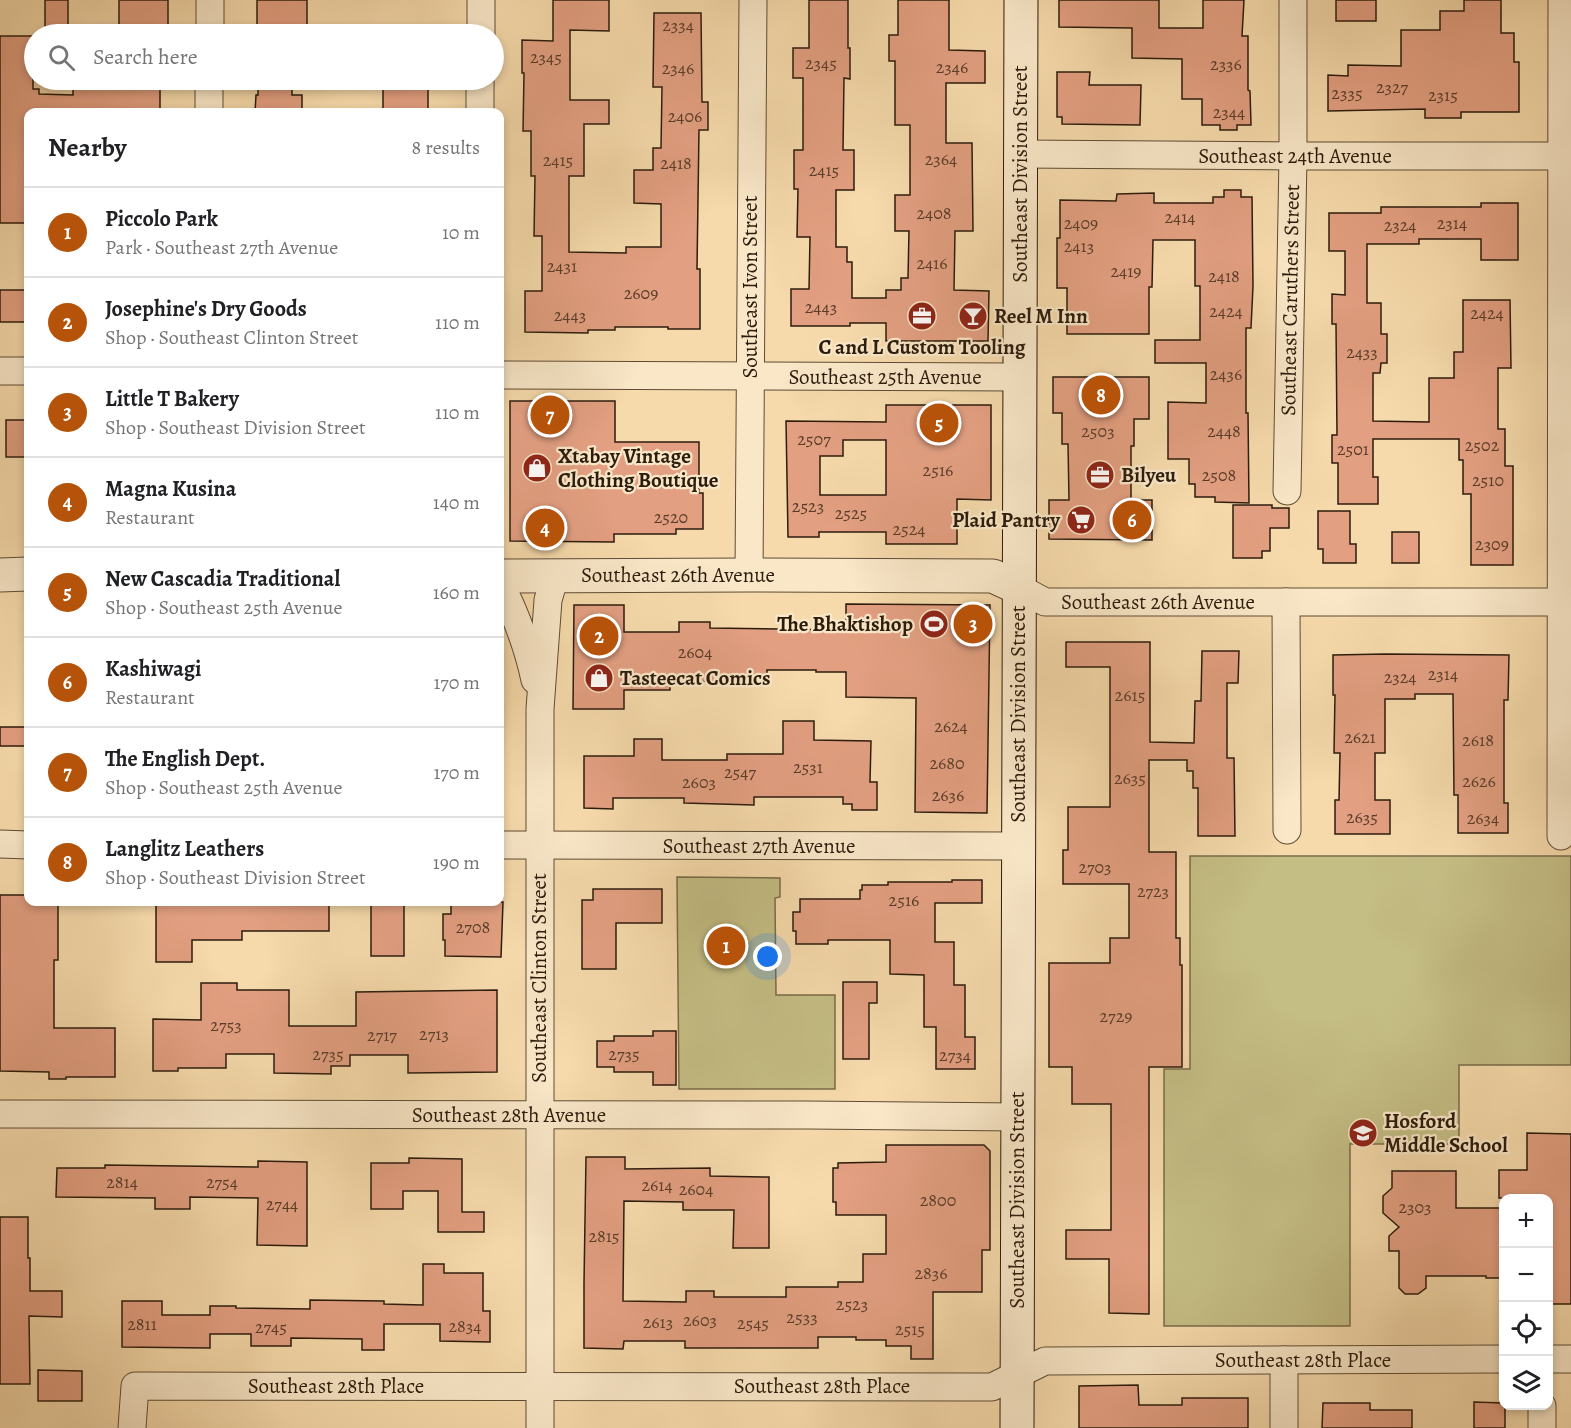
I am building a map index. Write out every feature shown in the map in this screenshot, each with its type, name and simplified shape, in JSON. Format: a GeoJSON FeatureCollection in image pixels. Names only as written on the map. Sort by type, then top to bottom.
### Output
{"type":"FeatureCollection","features":[{"type":"Feature","properties":{"kind":"main road","name":"Southeast Division Street"},"geometry":{"type":"LineString","coordinates":[[1017,1428],[1021,0]]}},
{"type":"Feature","properties":{"kind":"main road"},"geometry":{"type":"LineString","coordinates":[[0,574],[24,574]]}},
{"type":"Feature","properties":{"kind":"main road","name":"Southeast 26th Avenue"},"geometry":{"type":"LineString","coordinates":[[504,576],[993,576],[1019,588]]}},
{"type":"Feature","properties":{"kind":"street"},"geometry":{"type":"LineString","coordinates":[[210,0],[210,24]]}},
{"type":"Feature","properties":{"kind":"street"},"geometry":{"type":"LineString","coordinates":[[481,0],[481,24]]}},
{"type":"Feature","properties":{"kind":"street","name":"Southeast Ivon Street"},"geometry":{"type":"LineString","coordinates":[[749,575],[753,0]]}},
{"type":"Feature","properties":{"kind":"street","name":"Southeast Caruthers Street"},"geometry":{"type":"LineString","coordinates":[[1287,491],[1293,156],[1293,0]]}},
{"type":"Feature","properties":{"kind":"street"},"geometry":{"type":"LineString","coordinates":[[1561,836],[1566,602],[1566,156],[1562,0]]}},
{"type":"Feature","properties":{"kind":"street"},"geometry":{"type":"LineString","coordinates":[[209,90],[209,108]]}},
{"type":"Feature","properties":{"kind":"street"},"geometry":{"type":"LineString","coordinates":[[480,90],[480,108]]}},
{"type":"Feature","properties":{"kind":"street","name":"Southeast 24th Avenue"},"geometry":{"type":"LineString","coordinates":[[1020,154],[1566,156]]}},
{"type":"Feature","properties":{"kind":"street"},"geometry":{"type":"LineString","coordinates":[[0,371],[24,371]]}},
{"type":"Feature","properties":{"kind":"street","name":"Southeast 25th Avenue"},"geometry":{"type":"LineString","coordinates":[[504,375],[1020,377]]}},
{"type":"Feature","properties":{"kind":"street","name":"Southeast Clinton Street"},"geometry":{"type":"LineString","coordinates":[[540,1428],[540,709],[547,609],[552,586],[558,576]]}},
{"type":"Feature","properties":{"kind":"street","name":"Southeast 26th Avenue"},"geometry":{"type":"LineString","coordinates":[[1019,588],[1045,602],[1566,602]]}},
{"type":"Feature","properties":{"kind":"street","name":"Southeast Clinton Street"},"geometry":{"type":"LineString","coordinates":[[504,592],[527,652],[540,709]]}},
{"type":"Feature","properties":{"kind":"street"},"geometry":{"type":"LineString","coordinates":[[1286,602],[1287,830]]}},
{"type":"Feature","properties":{"kind":"street"},"geometry":{"type":"LineString","coordinates":[[0,844],[24,844]]}},
{"type":"Feature","properties":{"kind":"street","name":"Southeast 27th Avenue"},"geometry":{"type":"LineString","coordinates":[[504,845],[1018,846]]}},
{"type":"Feature","properties":{"kind":"street","name":"Southeast 28th Avenue"},"geometry":{"type":"LineString","coordinates":[[0,1114],[1018,1117]]}},
{"type":"Feature","properties":{"kind":"street","name":"Southeast 28th Place"},"geometry":{"type":"LineString","coordinates":[[132,1428],[135,1386],[992,1387],[1045,1361],[1499,1359]]}},
{"type":"Feature","properties":{"kind":"street"},"geometry":{"type":"LineString","coordinates":[[1553,1359],[1571,1359]]}},
{"type":"Feature","properties":{"kind":"street"},"geometry":{"type":"LineString","coordinates":[[1284,1360],[1284,1428]]}},
{"type":"Feature","properties":{"kind":"street"},"geometry":{"type":"LineString","coordinates":[[1542,1410],[1542,1428]]}},
{"type":"Feature","properties":{"kind":"shaded area","name":"Hosford Middle School"},"geometry":{"type":"Polygon","coordinates":[[[1190,856],[1571,856],[1571,1065],[1459,1065],[1459,1144],[1350,1144],[1350,1326],[1164,1326],[1164,1069],[1190,1069],[1190,856]]]}},
{"type":"Feature","properties":{"kind":"shaded area"},"geometry":{"type":"Polygon","coordinates":[[[677,877],[780,878],[780,897],[775,898],[776,995],[835,995],[835,1089],[679,1089],[677,877]]]}},
{"type":"Feature","properties":{"kind":"building"},"geometry":{"type":"Polygon","coordinates":[[[45,0],[68,0],[68,24],[45,24],[45,0]]]}},
{"type":"Feature","properties":{"kind":"building"},"geometry":{"type":"Polygon","coordinates":[[[119,0],[168,0],[168,24],[119,24],[119,0]]]}},
{"type":"Feature","properties":{"kind":"building"},"geometry":{"type":"Polygon","coordinates":[[[257,0],[307,0],[307,24],[257,24],[257,0]]]}},
{"type":"Feature","properties":{"kind":"building"},"geometry":{"type":"Polygon","coordinates":[[[553,0],[609,0],[609,31],[570,30],[570,100],[609,100],[609,124],[584,124],[584,176],[569,176],[569,252],[626,253],[626,247],[661,247],[661,204],[634,203],[634,170],[653,170],[653,148],[661,148],[662,87],[653,87],[654,13],[701,13],[702,102],[708,102],[708,130],[699,130],[697,269],[700,269],[700,329],[615,327],[615,330],[588,330],[588,333],[525,332],[525,291],[542,291],[542,236],[534,236],[535,176],[531,176],[531,131],[523,131],[522,40],[553,41],[553,0]]]}},
{"type":"Feature","properties":{"kind":"building"},"geometry":{"type":"Polygon","coordinates":[[[809,0],[848,0],[850,79],[844,78],[843,150],[854,150],[854,190],[836,190],[836,247],[847,247],[847,262],[852,262],[852,298],[886,298],[886,290],[901,290],[901,278],[908,278],[909,231],[895,231],[895,195],[910,195],[910,125],[895,125],[895,61],[889,61],[889,35],[898,35],[898,0],[949,0],[949,50],[985,51],[985,83],[946,83],[946,143],[972,143],[973,231],[955,231],[954,290],[989,291],[988,341],[886,341],[886,323],[850,323],[850,326],[791,326],[791,289],[809,289],[810,237],[797,237],[798,189],[794,189],[794,150],[803,150],[803,78],[793,78],[793,48],[809,48],[809,0]]]}},
{"type":"Feature","properties":{"kind":"building"},"geometry":{"type":"Polygon","coordinates":[[[1059,0],[1159,0],[1159,28],[1203,28],[1203,0],[1244,0],[1242,36],[1248,36],[1248,90],[1250,91],[1251,125],[1237,125],[1237,130],[1220,130],[1220,125],[1202,125],[1202,99],[1182,99],[1182,59],[1132,58],[1132,28],[1059,27],[1059,0]]]}},
{"type":"Feature","properties":{"kind":"building"},"geometry":{"type":"Polygon","coordinates":[[[1336,0],[1376,0],[1376,21],[1336,21],[1336,0]]]}},
{"type":"Feature","properties":{"kind":"building"},"geometry":{"type":"Polygon","coordinates":[[[1464,0],[1501,0],[1501,33],[1514,33],[1514,62],[1519,62],[1519,112],[1461,112],[1461,118],[1425,118],[1425,109],[1328,111],[1328,75],[1348,76],[1348,65],[1401,66],[1401,30],[1440,30],[1440,11],[1464,11],[1464,0]]]}},
{"type":"Feature","properties":{"kind":"building"},"geometry":{"type":"Polygon","coordinates":[[[0,36],[24,36],[24,90],[39,90],[39,94],[73,95],[73,90],[160,90],[160,108],[24,108],[24,223],[0,223],[0,36]]]}},
{"type":"Feature","properties":{"kind":"building"},"geometry":{"type":"Polygon","coordinates":[[[1057,72],[1090,72],[1089,85],[1141,85],[1140,125],[1062,124],[1062,117],[1057,117],[1057,72]]]}},
{"type":"Feature","properties":{"kind":"building"},"geometry":{"type":"Polygon","coordinates":[[[258,90],[292,90],[292,95],[302,95],[302,108],[255,108],[256,95],[258,95],[258,90]]]}},
{"type":"Feature","properties":{"kind":"building"},"geometry":{"type":"Polygon","coordinates":[[[383,90],[428,90],[428,108],[383,108],[383,90]]]}},
{"type":"Feature","properties":{"kind":"building"},"geometry":{"type":"Polygon","coordinates":[[[1224,190],[1241,190],[1241,197],[1252,197],[1253,286],[1251,328],[1246,328],[1249,503],[1215,502],[1215,497],[1195,497],[1195,484],[1189,484],[1189,459],[1168,459],[1168,402],[1206,403],[1206,363],[1155,363],[1155,340],[1200,340],[1200,286],[1195,286],[1195,240],[1153,240],[1152,287],[1149,287],[1149,334],[1067,334],[1067,288],[1057,288],[1060,200],[1116,201],[1117,194],[1154,193],[1154,203],[1213,203],[1213,197],[1224,197],[1224,190]]]}},
{"type":"Feature","properties":{"kind":"building"},"geometry":{"type":"Polygon","coordinates":[[[1481,203],[1518,203],[1518,260],[1481,260],[1481,239],[1419,239],[1419,244],[1367,244],[1367,303],[1381,303],[1381,334],[1387,334],[1387,363],[1381,363],[1380,373],[1373,373],[1373,421],[1429,422],[1429,378],[1454,378],[1454,352],[1463,352],[1463,300],[1510,300],[1511,368],[1498,368],[1498,429],[1505,429],[1505,466],[1513,466],[1513,565],[1471,565],[1471,494],[1463,494],[1463,460],[1459,460],[1459,439],[1373,439],[1373,477],[1378,477],[1378,504],[1338,504],[1338,463],[1332,463],[1332,435],[1337,435],[1336,324],[1332,324],[1332,294],[1345,295],[1345,251],[1329,251],[1329,213],[1381,213],[1381,207],[1481,207],[1481,203]]]}},
{"type":"Feature","properties":{"kind":"building"},"geometry":{"type":"Polygon","coordinates":[[[0,290],[24,290],[24,322],[0,322],[0,290]]]}},
{"type":"Feature","properties":{"kind":"building"},"geometry":{"type":"Polygon","coordinates":[[[1053,377],[1149,377],[1149,419],[1134,419],[1134,446],[1131,446],[1131,500],[1152,500],[1152,540],[1049,539],[1049,500],[1069,500],[1068,444],[1062,444],[1062,413],[1053,413],[1053,377]]]}},
{"type":"Feature","properties":{"kind":"building"},"geometry":{"type":"Polygon","coordinates":[[[510,401],[615,401],[615,442],[699,442],[699,493],[703,493],[703,529],[676,529],[676,534],[614,534],[614,542],[510,541],[510,401]]]}},
{"type":"Feature","properties":{"kind":"building"},"geometry":{"type":"Polygon","coordinates":[[[886,405],[991,405],[991,500],[957,499],[957,544],[886,544],[886,532],[819,532],[819,537],[788,537],[786,421],[886,422],[886,405]],[[843,440],[843,456],[820,456],[820,495],[886,495],[886,440],[843,440]]]}},
{"type":"Feature","properties":{"kind":"building"},"geometry":{"type":"Polygon","coordinates":[[[6,420],[24,420],[24,457],[6,457],[6,420]]]}},
{"type":"Feature","properties":{"kind":"building"},"geometry":{"type":"Polygon","coordinates":[[[1233,505],[1272,505],[1272,508],[1289,508],[1289,528],[1270,528],[1270,551],[1262,551],[1262,558],[1233,558],[1233,505]]]}},
{"type":"Feature","properties":{"kind":"building"},"geometry":{"type":"Polygon","coordinates":[[[1318,511],[1350,511],[1350,544],[1356,544],[1356,563],[1323,563],[1323,549],[1318,549],[1318,511]]]}},
{"type":"Feature","properties":{"kind":"building"},"geometry":{"type":"Polygon","coordinates":[[[1392,532],[1419,532],[1419,563],[1392,563],[1392,532]]]}},
{"type":"Feature","properties":{"kind":"building"},"geometry":{"type":"Polygon","coordinates":[[[846,604],[990,605],[987,813],[915,812],[916,698],[846,697],[846,672],[767,670],[767,682],[670,681],[670,690],[624,690],[624,709],[573,709],[574,605],[624,605],[624,632],[679,632],[679,622],[710,622],[710,628],[846,630],[846,604]]]}},
{"type":"Feature","properties":{"kind":"building"},"geometry":{"type":"Polygon","coordinates":[[[1066,642],[1150,642],[1150,742],[1194,743],[1195,701],[1201,701],[1202,651],[1239,651],[1238,683],[1227,683],[1227,758],[1234,758],[1235,836],[1198,836],[1198,788],[1193,788],[1193,771],[1187,771],[1187,760],[1149,760],[1149,852],[1176,852],[1176,938],[1180,938],[1180,965],[1182,965],[1182,1067],[1149,1067],[1149,1314],[1109,1313],[1109,1259],[1066,1259],[1066,1230],[1111,1230],[1111,1104],[1072,1104],[1072,1067],[1049,1067],[1049,963],[1110,963],[1110,938],[1129,938],[1129,884],[1063,884],[1063,850],[1068,850],[1068,807],[1110,807],[1110,667],[1066,667],[1066,642]]]}},
{"type":"Feature","properties":{"kind":"building"},"geometry":{"type":"Polygon","coordinates":[[[1333,655],[1509,655],[1508,700],[1504,700],[1504,803],[1508,803],[1508,833],[1458,833],[1458,795],[1454,795],[1453,694],[1415,694],[1415,699],[1385,699],[1385,753],[1375,753],[1375,800],[1390,800],[1390,834],[1335,834],[1335,800],[1339,800],[1340,753],[1334,753],[1333,655]]]}},
{"type":"Feature","properties":{"kind":"building"},"geometry":{"type":"Polygon","coordinates":[[[783,721],[814,721],[814,740],[871,741],[870,782],[877,782],[877,810],[852,810],[852,804],[843,804],[843,797],[754,797],[754,805],[684,803],[684,798],[613,798],[613,809],[584,808],[584,756],[634,756],[634,739],[662,739],[662,760],[727,760],[727,754],[783,754],[783,721]]]}},
{"type":"Feature","properties":{"kind":"building"},"geometry":{"type":"Polygon","coordinates":[[[0,727],[24,727],[24,746],[0,746],[0,727]]]}},
{"type":"Feature","properties":{"kind":"building"},"geometry":{"type":"Polygon","coordinates":[[[952,880],[982,880],[982,903],[935,903],[935,942],[954,942],[954,985],[965,985],[965,1037],[975,1037],[975,1069],[936,1069],[936,1027],[924,1027],[924,975],[890,974],[890,940],[828,940],[828,944],[796,944],[796,931],[793,931],[793,912],[800,912],[800,899],[860,899],[862,885],[888,885],[888,882],[952,882],[952,880]]]}},
{"type":"Feature","properties":{"kind":"building"},"geometry":{"type":"Polygon","coordinates":[[[593,889],[662,889],[662,923],[616,923],[616,969],[582,969],[582,900],[593,900],[593,889]]]}},
{"type":"Feature","properties":{"kind":"building"},"geometry":{"type":"Polygon","coordinates":[[[0,895],[24,895],[24,906],[58,906],[58,960],[54,960],[54,1028],[115,1028],[115,1077],[49,1079],[49,1072],[0,1071],[0,895]]]}},
{"type":"Feature","properties":{"kind":"building"},"geometry":{"type":"Polygon","coordinates":[[[156,906],[329,906],[329,931],[242,931],[242,940],[192,940],[192,962],[156,962],[156,906]]]}},
{"type":"Feature","properties":{"kind":"building"},"geometry":{"type":"Polygon","coordinates":[[[371,906],[404,906],[404,956],[371,956],[371,906]]]}},
{"type":"Feature","properties":{"kind":"building"},"geometry":{"type":"Polygon","coordinates":[[[451,906],[503,906],[501,957],[445,956],[443,914],[451,914],[451,906]]]}},
{"type":"Feature","properties":{"kind":"building"},"geometry":{"type":"Polygon","coordinates":[[[843,982],[877,982],[877,1003],[869,1003],[869,1059],[843,1059],[843,982]]]}},
{"type":"Feature","properties":{"kind":"building"},"geometry":{"type":"Polygon","coordinates":[[[201,983],[237,983],[237,990],[289,990],[289,1026],[356,1026],[356,992],[497,990],[497,1072],[408,1073],[408,1055],[350,1055],[350,1066],[331,1066],[331,1074],[274,1073],[274,1054],[226,1054],[226,1068],[178,1068],[178,1071],[153,1071],[153,1019],[201,1020],[201,983]]]}},
{"type":"Feature","properties":{"kind":"building"},"geometry":{"type":"Polygon","coordinates":[[[653,1031],[676,1031],[676,1085],[653,1085],[653,1072],[614,1072],[614,1067],[597,1067],[597,1041],[614,1041],[614,1036],[653,1036],[653,1031]]]}},
{"type":"Feature","properties":{"kind":"building"},"geometry":{"type":"Polygon","coordinates":[[[1527,1133],[1571,1134],[1571,1304],[1553,1304],[1553,1194],[1499,1194],[1499,1170],[1527,1170],[1527,1133]]]}},
{"type":"Feature","properties":{"kind":"building"},"geometry":{"type":"Polygon","coordinates":[[[886,1145],[984,1145],[990,1151],[990,1250],[982,1250],[982,1292],[933,1292],[933,1359],[911,1359],[911,1346],[886,1346],[886,1340],[856,1340],[856,1337],[818,1337],[818,1348],[685,1348],[685,1341],[624,1341],[623,1349],[584,1348],[586,1157],[625,1157],[625,1169],[710,1168],[710,1176],[769,1177],[769,1248],[733,1248],[734,1210],[683,1210],[683,1202],[624,1201],[623,1301],[686,1302],[686,1291],[714,1291],[714,1297],[786,1297],[786,1287],[838,1287],[838,1282],[863,1282],[863,1254],[886,1254],[886,1215],[836,1215],[836,1202],[833,1202],[833,1168],[838,1168],[838,1163],[886,1162],[886,1145]]]}},
{"type":"Feature","properties":{"kind":"building"},"geometry":{"type":"Polygon","coordinates":[[[409,1158],[462,1159],[462,1212],[484,1212],[484,1232],[438,1232],[438,1191],[403,1191],[403,1209],[371,1209],[371,1163],[409,1163],[409,1158]]]}},
{"type":"Feature","properties":{"kind":"building"},"geometry":{"type":"Polygon","coordinates":[[[258,1161],[307,1162],[307,1246],[257,1245],[258,1198],[190,1197],[190,1209],[155,1209],[155,1198],[56,1197],[57,1168],[105,1168],[105,1165],[258,1167],[258,1161]]]}},
{"type":"Feature","properties":{"kind":"building"},"geometry":{"type":"Polygon","coordinates":[[[1392,1171],[1456,1171],[1456,1208],[1499,1208],[1499,1278],[1426,1276],[1426,1288],[1418,1294],[1405,1294],[1399,1288],[1399,1251],[1389,1251],[1389,1236],[1399,1227],[1383,1213],[1383,1196],[1392,1188],[1392,1171]]]}},
{"type":"Feature","properties":{"kind":"building"},"geometry":{"type":"Polygon","coordinates":[[[0,1217],[28,1217],[30,1291],[62,1291],[62,1317],[29,1316],[30,1384],[0,1384],[0,1217]]]}},
{"type":"Feature","properties":{"kind":"building"},"geometry":{"type":"Polygon","coordinates":[[[423,1264],[444,1264],[444,1273],[483,1273],[483,1311],[490,1311],[490,1342],[440,1341],[440,1324],[384,1324],[384,1350],[362,1350],[362,1339],[291,1338],[291,1346],[251,1346],[251,1334],[210,1334],[210,1348],[122,1347],[122,1301],[162,1301],[162,1315],[210,1315],[210,1306],[310,1309],[310,1300],[384,1301],[384,1304],[423,1305],[423,1264]]]}},
{"type":"Feature","properties":{"kind":"building"},"geometry":{"type":"Polygon","coordinates":[[[38,1370],[82,1371],[82,1401],[38,1401],[38,1370]]]}},
{"type":"Feature","properties":{"kind":"building"},"geometry":{"type":"Polygon","coordinates":[[[1138,1385],[1139,1405],[1182,1405],[1182,1398],[1248,1398],[1248,1428],[1079,1428],[1079,1386],[1138,1385]]]}},
{"type":"Feature","properties":{"kind":"building"},"geometry":{"type":"Polygon","coordinates":[[[1474,1402],[1499,1403],[1499,1410],[1505,1410],[1505,1428],[1474,1428],[1474,1402]]]}},
{"type":"Feature","properties":{"kind":"building"},"geometry":{"type":"Polygon","coordinates":[[[1323,1403],[1370,1403],[1370,1410],[1412,1410],[1412,1428],[1322,1428],[1323,1403]]]}},
{"type":"Feature","properties":{"kind":"place","name":"C and L Custom Tooling"},"geometry":{"type":"Point","coordinates":[922,316]}},
{"type":"Feature","properties":{"kind":"place","name":"Reel M Inn"},"geometry":{"type":"Point","coordinates":[973,316]}},
{"type":"Feature","properties":{"kind":"place","name":"Langlitz Leathers"},"geometry":{"type":"Point","coordinates":[1101,395]}},
{"type":"Feature","properties":{"kind":"place","name":"The English Dept."},"geometry":{"type":"Point","coordinates":[550,415]}},
{"type":"Feature","properties":{"kind":"place","name":"New Cascadia Traditional"},"geometry":{"type":"Point","coordinates":[939,423]}},
{"type":"Feature","properties":{"kind":"place","name":"Xtabay Vintage Clothing Boutique"},"geometry":{"type":"Point","coordinates":[537,468]}},
{"type":"Feature","properties":{"kind":"place","name":"Bilyeu"},"geometry":{"type":"Point","coordinates":[1100,475]}},
{"type":"Feature","properties":{"kind":"place","name":"Plaid Pantry"},"geometry":{"type":"Point","coordinates":[1081,520]}},
{"type":"Feature","properties":{"kind":"place","name":"Kashiwagi"},"geometry":{"type":"Point","coordinates":[1132,520]}},
{"type":"Feature","properties":{"kind":"place","name":"Magna Kusina"},"geometry":{"type":"Point","coordinates":[545,528]}},
{"type":"Feature","properties":{"kind":"place","name":"The Bhaktishop"},"geometry":{"type":"Point","coordinates":[934,624]}},
{"type":"Feature","properties":{"kind":"place","name":"Little T Bakery"},"geometry":{"type":"Point","coordinates":[973,624]}},
{"type":"Feature","properties":{"kind":"place","name":"Josephine's Dry Goods"},"geometry":{"type":"Point","coordinates":[599,636]}},
{"type":"Feature","properties":{"kind":"place","name":"Tasteecat Comics"},"geometry":{"type":"Point","coordinates":[599,678]}},
{"type":"Feature","properties":{"kind":"place","name":"Piccolo Park"},"geometry":{"type":"Point","coordinates":[726,946]}},
{"type":"Feature","properties":{"kind":"place","name":"Hosford Middle School"},"geometry":{"type":"Point","coordinates":[1363,1133]}}]}
